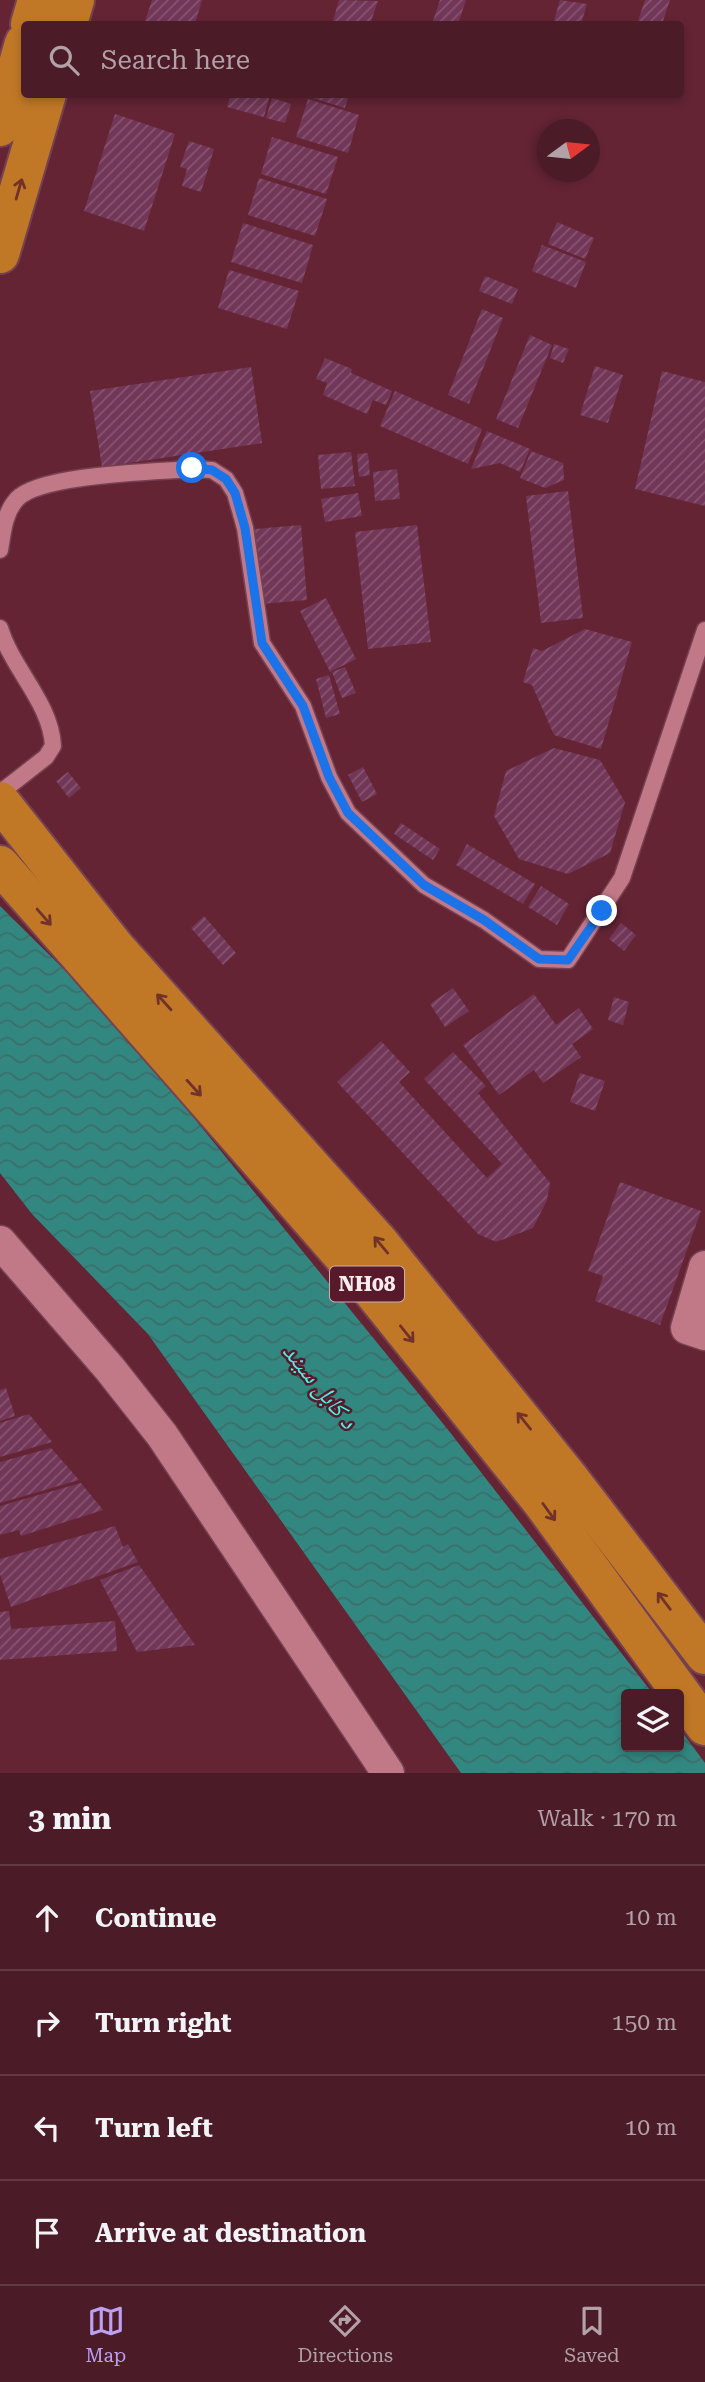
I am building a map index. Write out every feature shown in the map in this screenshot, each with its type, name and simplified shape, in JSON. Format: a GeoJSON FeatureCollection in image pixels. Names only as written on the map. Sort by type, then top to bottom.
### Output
{"type":"FeatureCollection","features":[{"type":"Feature","properties":{"kind":"highway"},"geometry":{"type":"LineString","coordinates":[[31,21],[37,0]]}},
{"type":"Feature","properties":{"kind":"highway"},"geometry":{"type":"LineString","coordinates":[[69,21],[75,0]]}},
{"type":"Feature","properties":{"kind":"highway"},"geometry":{"type":"LineString","coordinates":[[0,127],[21,54]]}},
{"type":"Feature","properties":{"kind":"highway"},"geometry":{"type":"LineString","coordinates":[[0,254],[46,98]]}},
{"type":"Feature","properties":{"kind":"highway","name":"NH08"},"geometry":{"type":"LineString","coordinates":[[0,801],[116,948],[379,1242],[570,1479],[705,1655]]}},
{"type":"Feature","properties":{"kind":"highway","name":"NH08"},"geometry":{"type":"LineString","coordinates":[[0,865],[361,1277],[541,1501],[705,1726]]}},
{"type":"Feature","properties":{"kind":"street"},"geometry":{"type":"LineString","coordinates":[[0,1242],[110,1368],[162,1434],[388,1773]]}},
{"type":"Feature","properties":{"kind":"street"},"geometry":{"type":"LineString","coordinates":[[705,1268],[687,1328],[705,1334]]}},
{"type":"Feature","properties":{"kind":"lane"},"geometry":{"type":"LineString","coordinates":[[0,550],[6,516],[18,498],[37,488],[61,481],[192,468],[212,470],[226,479],[235,493],[245,528],[262,643],[303,706],[329,777],[348,813],[424,885],[484,920],[539,959],[568,960],[622,878],[705,630]]}},
{"type":"Feature","properties":{"kind":"lane"},"geometry":{"type":"LineString","coordinates":[[0,628],[5,645],[47,718],[53,746],[46,757],[0,793]]}},
{"type":"Feature","properties":{"kind":"water","name":"د کابل سيند"},"geometry":{"type":"Polygon","coordinates":[[[0,906],[100,1005],[163,1080],[449,1431],[649,1689],[621,1689],[621,1752],[684,1752],[684,1735],[705,1763],[705,1773],[461,1773],[148,1334],[32,1214],[0,1173],[0,906]]]}},
{"type":"Feature","properties":{"kind":"building"},"geometry":{"type":"Polygon","coordinates":[[[152,0],[202,0],[196,21],[145,21],[152,0]]]}},
{"type":"Feature","properties":{"kind":"building"},"geometry":{"type":"Polygon","coordinates":[[[339,0],[378,1],[371,21],[333,21],[339,0]]]}},
{"type":"Feature","properties":{"kind":"building"},"geometry":{"type":"Polygon","coordinates":[[[440,0],[466,0],[459,21],[433,21],[440,0]]]}},
{"type":"Feature","properties":{"kind":"building"},"geometry":{"type":"Polygon","coordinates":[[[560,0],[587,4],[582,21],[554,21],[560,0]]]}},
{"type":"Feature","properties":{"kind":"building"},"geometry":{"type":"Polygon","coordinates":[[[645,0],[670,0],[663,21],[638,21],[645,0]]]}},
{"type":"Feature","properties":{"kind":"building"},"geometry":{"type":"Polygon","coordinates":[[[230,98],[269,98],[264,117],[227,107],[230,98]]]}},
{"type":"Feature","properties":{"kind":"building"},"geometry":{"type":"Polygon","coordinates":[[[272,98],[291,104],[285,123],[266,118],[272,98]]]}},
{"type":"Feature","properties":{"kind":"building"},"geometry":{"type":"Polygon","coordinates":[[[312,98],[348,98],[345,108],[312,98]]]}},
{"type":"Feature","properties":{"kind":"building"},"geometry":{"type":"Polygon","coordinates":[[[308,99],[359,115],[348,153],[296,137],[308,99]]]}},
{"type":"Feature","properties":{"kind":"building"},"geometry":{"type":"Polygon","coordinates":[[[115,114],[175,134],[144,231],[84,211],[115,114]]]}},
{"type":"Feature","properties":{"kind":"building"},"geometry":{"type":"Polygon","coordinates":[[[272,137],[338,157],[326,194],[261,174],[272,137]]]}},
{"type":"Feature","properties":{"kind":"building"},"geometry":{"type":"Polygon","coordinates":[[[189,141],[214,149],[201,192],[182,186],[187,169],[180,167],[189,141]]]}},
{"type":"Feature","properties":{"kind":"building"},"geometry":{"type":"Polygon","coordinates":[[[259,178],[327,199],[315,236],[248,215],[259,178]]]}},
{"type":"Feature","properties":{"kind":"building"},"geometry":{"type":"Polygon","coordinates":[[[557,222],[594,238],[585,259],[548,244],[557,222]]]}},
{"type":"Feature","properties":{"kind":"building"},"geometry":{"type":"Polygon","coordinates":[[[243,223],[313,245],[302,283],[231,262],[243,223]]]}},
{"type":"Feature","properties":{"kind":"building"},"geometry":{"type":"Polygon","coordinates":[[[542,245],[586,262],[576,288],[532,271],[542,245]]]}},
{"type":"Feature","properties":{"kind":"building"},"geometry":{"type":"Polygon","coordinates":[[[229,270],[299,291],[287,329],[218,308],[229,270]]]}},
{"type":"Feature","properties":{"kind":"building"},"geometry":{"type":"Polygon","coordinates":[[[485,276],[518,289],[512,304],[479,291],[485,276]]]}},
{"type":"Feature","properties":{"kind":"building"},"geometry":{"type":"Polygon","coordinates":[[[482,309],[503,318],[469,404],[448,395],[482,309]]]}},
{"type":"Feature","properties":{"kind":"building"},"geometry":{"type":"Polygon","coordinates":[[[530,335],[552,345],[518,428],[496,419],[530,335]]]}},
{"type":"Feature","properties":{"kind":"building"},"geometry":{"type":"Polygon","coordinates":[[[554,344],[569,349],[563,363],[550,358],[554,344]]]}},
{"type":"Feature","properties":{"kind":"building"},"geometry":{"type":"Polygon","coordinates":[[[325,358],[392,391],[386,405],[373,400],[367,414],[323,395],[327,383],[316,379],[325,358]]]}},
{"type":"Feature","properties":{"kind":"building"},"geometry":{"type":"Polygon","coordinates":[[[595,366],[623,375],[608,423],[580,415],[595,366]]]}},
{"type":"Feature","properties":{"kind":"building"},"geometry":{"type":"Polygon","coordinates":[[[251,367],[262,443],[102,467],[90,391],[251,367]]]}},
{"type":"Feature","properties":{"kind":"building"},"geometry":{"type":"Polygon","coordinates":[[[662,371],[705,382],[705,506],[635,489],[662,371]]]}},
{"type":"Feature","properties":{"kind":"building"},"geometry":{"type":"Polygon","coordinates":[[[395,391],[482,429],[468,464],[380,426],[395,391]]]}},
{"type":"Feature","properties":{"kind":"building"},"geometry":{"type":"Polygon","coordinates":[[[487,431],[530,449],[520,472],[500,463],[471,469],[487,431]]]}},
{"type":"Feature","properties":{"kind":"building"},"geometry":{"type":"Polygon","coordinates":[[[531,451],[563,463],[564,480],[545,488],[520,478],[531,451]]]}},
{"type":"Feature","properties":{"kind":"building"},"geometry":{"type":"Polygon","coordinates":[[[351,452],[355,486],[321,489],[318,455],[351,452]]]}},
{"type":"Feature","properties":{"kind":"building"},"geometry":{"type":"Polygon","coordinates":[[[368,453],[370,475],[359,477],[357,454],[368,453]]]}},
{"type":"Feature","properties":{"kind":"building"},"geometry":{"type":"Polygon","coordinates":[[[397,469],[400,499],[375,501],[373,472],[397,469]]]}},
{"type":"Feature","properties":{"kind":"building"},"geometry":{"type":"Polygon","coordinates":[[[568,491],[583,618],[541,623],[526,496],[568,491]]]}},
{"type":"Feature","properties":{"kind":"building"},"geometry":{"type":"Polygon","coordinates":[[[358,493],[362,516],[325,522],[321,499],[358,493]]]}},
{"type":"Feature","properties":{"kind":"building"},"geometry":{"type":"Polygon","coordinates":[[[301,525],[307,600],[261,604],[255,529],[301,525]]]}},
{"type":"Feature","properties":{"kind":"building"},"geometry":{"type":"Polygon","coordinates":[[[417,525],[431,642],[368,649],[355,532],[417,525]]]}},
{"type":"Feature","properties":{"kind":"building"},"geometry":{"type":"Polygon","coordinates":[[[326,598],[356,659],[330,672],[300,611],[326,598]]]}},
{"type":"Feature","properties":{"kind":"building"},"geometry":{"type":"Polygon","coordinates":[[[585,629],[632,642],[601,749],[554,735],[532,685],[523,682],[533,648],[542,651],[585,629]]]}},
{"type":"Feature","properties":{"kind":"building"},"geometry":{"type":"Polygon","coordinates":[[[345,667],[356,693],[342,698],[332,672],[345,667]]]}},
{"type":"Feature","properties":{"kind":"building"},"geometry":{"type":"Polygon","coordinates":[[[329,675],[340,714],[326,718],[316,679],[329,675]]]}},
{"type":"Feature","properties":{"kind":"building"},"geometry":{"type":"Polygon","coordinates":[[[554,748],[600,760],[625,802],[610,853],[568,874],[519,859],[494,816],[506,771],[554,748]]]}},
{"type":"Feature","properties":{"kind":"building"},"geometry":{"type":"Polygon","coordinates":[[[363,767],[377,794],[362,802],[348,775],[363,767]]]}},
{"type":"Feature","properties":{"kind":"building"},"geometry":{"type":"Polygon","coordinates":[[[68,772],[81,788],[69,798],[56,781],[68,772]]]}},
{"type":"Feature","properties":{"kind":"building"},"geometry":{"type":"Polygon","coordinates":[[[401,823],[440,849],[433,860],[394,834],[401,823]]]}},
{"type":"Feature","properties":{"kind":"building"},"geometry":{"type":"Polygon","coordinates":[[[467,844],[535,884],[523,904],[456,865],[467,844]]]}},
{"type":"Feature","properties":{"kind":"building"},"geometry":{"type":"Polygon","coordinates":[[[541,886],[569,904],[557,925],[528,907],[541,886]]]}},
{"type":"Feature","properties":{"kind":"building"},"geometry":{"type":"Polygon","coordinates":[[[204,916],[236,953],[223,965],[191,928],[204,916]]]}},
{"type":"Feature","properties":{"kind":"building"},"geometry":{"type":"Polygon","coordinates":[[[621,923],[636,935],[624,951],[609,939],[621,923]]]}},
{"type":"Feature","properties":{"kind":"building"},"geometry":{"type":"Polygon","coordinates":[[[453,988],[469,1011],[445,1027],[430,1004],[453,988]]]}},
{"type":"Feature","properties":{"kind":"building"},"geometry":{"type":"Polygon","coordinates":[[[534,994],[556,1025],[579,1008],[593,1029],[572,1044],[581,1057],[543,1083],[534,1070],[499,1095],[463,1045],[534,994]]]}},
{"type":"Feature","properties":{"kind":"building"},"geometry":{"type":"Polygon","coordinates":[[[614,997],[629,1002],[623,1025],[608,1020],[614,997]]]}},
{"type":"Feature","properties":{"kind":"building"},"geometry":{"type":"Polygon","coordinates":[[[381,1041],[410,1072],[399,1082],[487,1178],[502,1164],[424,1079],[453,1052],[486,1086],[478,1093],[550,1183],[547,1200],[533,1228],[496,1242],[478,1234],[337,1082],[381,1041]]]}},
{"type":"Feature","properties":{"kind":"building"},"geometry":{"type":"Polygon","coordinates":[[[580,1073],[605,1081],[595,1111],[570,1102],[580,1073]]]}},
{"type":"Feature","properties":{"kind":"building"},"geometry":{"type":"Polygon","coordinates":[[[620,1182],[701,1211],[660,1325],[595,1301],[603,1276],[588,1271],[620,1182]]]}},
{"type":"Feature","properties":{"kind":"building"},"geometry":{"type":"Polygon","coordinates":[[[6,1388],[15,1416],[0,1421],[0,1390],[6,1388]]]}},
{"type":"Feature","properties":{"kind":"building"},"geometry":{"type":"Polygon","coordinates":[[[29,1414],[52,1442],[0,1457],[0,1423],[29,1414]]]}},
{"type":"Feature","properties":{"kind":"building"},"geometry":{"type":"Polygon","coordinates":[[[51,1448],[79,1480],[0,1503],[0,1462],[51,1448]]]}},
{"type":"Feature","properties":{"kind":"building"},"geometry":{"type":"Polygon","coordinates":[[[81,1483],[103,1510],[21,1536],[19,1530],[0,1535],[0,1506],[81,1483]]]}},
{"type":"Feature","properties":{"kind":"building"},"geometry":{"type":"Polygon","coordinates":[[[115,1526],[123,1547],[128,1544],[138,1562],[11,1607],[0,1574],[0,1559],[115,1526]]]}},
{"type":"Feature","properties":{"kind":"building"},"geometry":{"type":"Polygon","coordinates":[[[139,1565],[195,1645],[137,1652],[100,1580],[139,1565]]]}},
{"type":"Feature","properties":{"kind":"building"},"geometry":{"type":"Polygon","coordinates":[[[9,1611],[11,1629],[115,1621],[117,1651],[0,1660],[0,1612],[9,1611]]]}},
{"type":"Feature","properties":{"kind":"route"},"geometry":{"type":"LineString","coordinates":[[192,468],[212,470],[226,479],[235,493],[245,528],[262,643],[303,706],[329,777],[348,813],[374,841],[424,885],[484,920],[539,959],[568,960],[602,911]]}}]}
